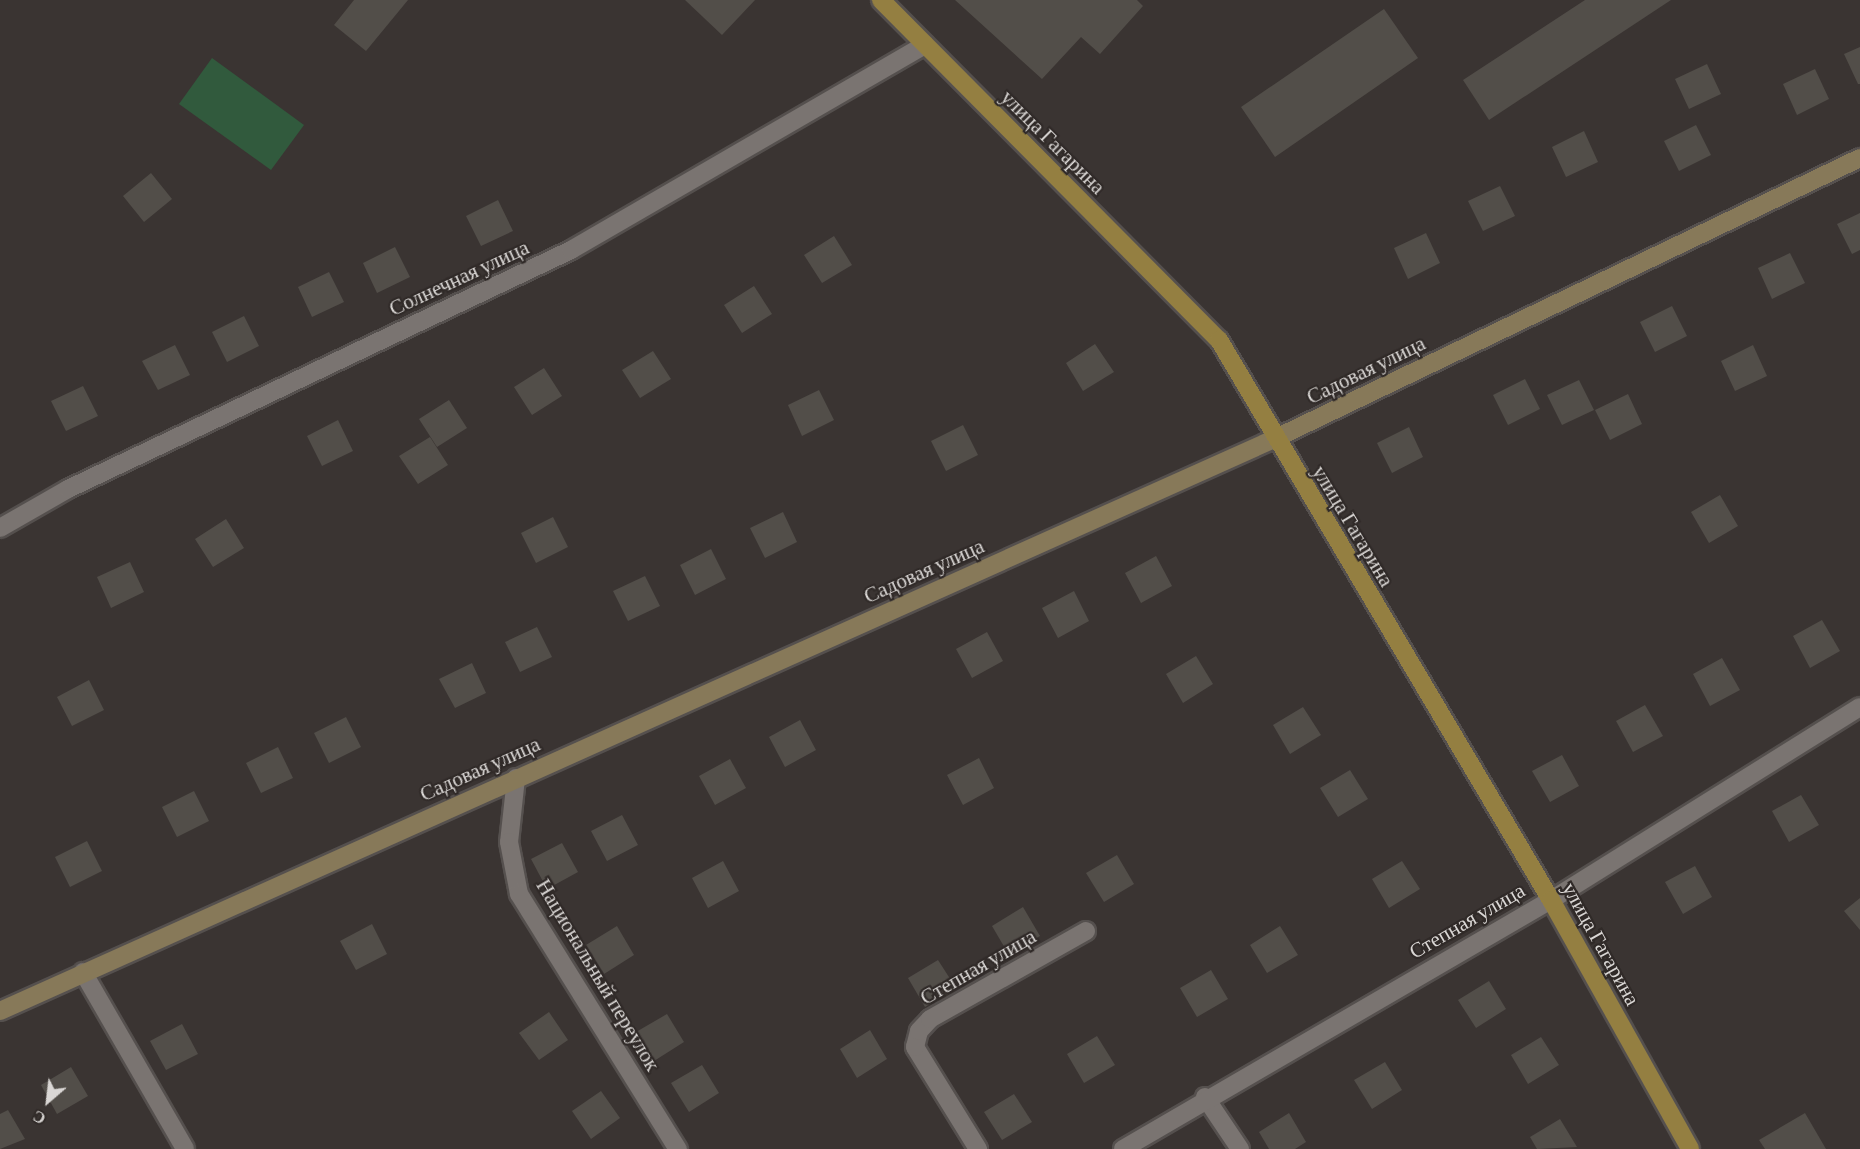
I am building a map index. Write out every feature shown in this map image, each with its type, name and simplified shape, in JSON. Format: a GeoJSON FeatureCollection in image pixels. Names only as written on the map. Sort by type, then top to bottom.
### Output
{"type":"FeatureCollection","features":[{"type":"Feature","properties":{"kind":"main road","name":"улица Гагарина"},"geometry":{"type":"LineString","coordinates":[[881,0],[1219,340],[1274,439],[1551,900],[1690,1149]]}},
{"type":"Feature","properties":{"kind":"street","name":"Солнечная улица"},"geometry":{"type":"LineString","coordinates":[[0,528],[68,489],[571,250],[925,45]]}},
{"type":"Feature","properties":{"kind":"street","name":"Садовая улица"},"geometry":{"type":"LineString","coordinates":[[0,1011],[1274,439],[1860,158]]}},
{"type":"Feature","properties":{"kind":"street","name":"Степная улица"},"geometry":{"type":"LineString","coordinates":[[1123,1149],[1205,1096],[1551,900],[1860,707]]}},
{"type":"Feature","properties":{"kind":"street","name":"Национальный переулок"},"geometry":{"type":"LineString","coordinates":[[516,778],[509,842],[519,894],[678,1149]]}},
{"type":"Feature","properties":{"kind":"street","name":"Степная улица"},"geometry":{"type":"LineString","coordinates":[[978,1149],[915,1047],[919,1031],[930,1019],[1086,931]]}},
{"type":"Feature","properties":{"kind":"street"},"geometry":{"type":"LineString","coordinates":[[83,972],[185,1149]]}},
{"type":"Feature","properties":{"kind":"street"},"geometry":{"type":"LineString","coordinates":[[1205,1096],[1240,1149]]}},
{"type":"Feature","properties":{"kind":"green space"},"geometry":{"type":"Polygon","coordinates":[[[212,58],[304,125],[271,170],[179,104],[212,58]]]}},
{"type":"Feature","properties":{"kind":"building"},"geometry":{"type":"Polygon","coordinates":[[[354,0],[408,0],[366,51],[334,25],[354,0]]]}},
{"type":"Feature","properties":{"kind":"building"},"geometry":{"type":"Polygon","coordinates":[[[685,0],[755,0],[722,35],[685,0]]]}},
{"type":"Feature","properties":{"kind":"building"},"geometry":{"type":"Polygon","coordinates":[[[955,0],[1137,0],[1143,6],[1100,54],[1081,37],[1042,79],[955,0]]]}},
{"type":"Feature","properties":{"kind":"building"},"geometry":{"type":"Polygon","coordinates":[[[1585,0],[1671,0],[1489,120],[1463,80],[1585,0]]]}},
{"type":"Feature","properties":{"kind":"building"},"geometry":{"type":"Polygon","coordinates":[[[1384,9],[1418,58],[1275,157],[1241,107],[1384,9]]]}},
{"type":"Feature","properties":{"kind":"building"},"geometry":{"type":"Polygon","coordinates":[[[1860,47],[1860,84],[1858,84],[1844,54],[1860,47]]]}},
{"type":"Feature","properties":{"kind":"building"},"geometry":{"type":"Polygon","coordinates":[[[1707,64],[1721,94],[1689,109],[1675,79],[1707,64]]]}},
{"type":"Feature","properties":{"kind":"building"},"geometry":{"type":"Polygon","coordinates":[[[1815,69],[1829,99],[1797,115],[1783,84],[1815,69]]]}},
{"type":"Feature","properties":{"kind":"building"},"geometry":{"type":"Polygon","coordinates":[[[1696,125],[1711,155],[1679,171],[1664,141],[1696,125]]]}},
{"type":"Feature","properties":{"kind":"building"},"geometry":{"type":"Polygon","coordinates":[[[1584,131],[1598,162],[1566,177],[1552,147],[1584,131]]]}},
{"type":"Feature","properties":{"kind":"building"},"geometry":{"type":"Polygon","coordinates":[[[151,173],[172,199],[144,222],[123,196],[151,173]]]}},
{"type":"Feature","properties":{"kind":"building"},"geometry":{"type":"Polygon","coordinates":[[[1500,186],[1515,216],[1483,231],[1468,201],[1500,186]]]}},
{"type":"Feature","properties":{"kind":"building"},"geometry":{"type":"Polygon","coordinates":[[[498,200],[513,231],[481,246],[466,216],[498,200]]]}},
{"type":"Feature","properties":{"kind":"building"},"geometry":{"type":"Polygon","coordinates":[[[1860,213],[1860,250],[1852,254],[1837,224],[1860,213]]]}},
{"type":"Feature","properties":{"kind":"building"},"geometry":{"type":"Polygon","coordinates":[[[1426,233],[1440,263],[1408,279],[1394,248],[1426,233]]]}},
{"type":"Feature","properties":{"kind":"building"},"geometry":{"type":"Polygon","coordinates":[[[834,236],[852,265],[822,283],[804,255],[834,236]]]}},
{"type":"Feature","properties":{"kind":"building"},"geometry":{"type":"Polygon","coordinates":[[[395,247],[410,277],[377,293],[363,263],[395,247]]]}},
{"type":"Feature","properties":{"kind":"building"},"geometry":{"type":"Polygon","coordinates":[[[1790,253],[1805,283],[1772,299],[1758,268],[1790,253]]]}},
{"type":"Feature","properties":{"kind":"building"},"geometry":{"type":"Polygon","coordinates":[[[329,272],[344,302],[312,317],[298,287],[329,272]]]}},
{"type":"Feature","properties":{"kind":"building"},"geometry":{"type":"Polygon","coordinates":[[[754,286],[772,314],[742,333],[724,305],[754,286]]]}},
{"type":"Feature","properties":{"kind":"building"},"geometry":{"type":"Polygon","coordinates":[[[1672,306],[1687,336],[1655,352],[1640,322],[1672,306]]]}},
{"type":"Feature","properties":{"kind":"building"},"geometry":{"type":"Polygon","coordinates":[[[244,316],[259,346],[227,362],[212,332],[244,316]]]}},
{"type":"Feature","properties":{"kind":"building"},"geometry":{"type":"Polygon","coordinates":[[[1095,344],[1114,372],[1083,391],[1066,363],[1095,344]]]}},
{"type":"Feature","properties":{"kind":"building"},"geometry":{"type":"Polygon","coordinates":[[[175,345],[190,375],[158,390],[142,361],[175,345]]]}},
{"type":"Feature","properties":{"kind":"building"},"geometry":{"type":"Polygon","coordinates":[[[1753,345],[1767,376],[1735,391],[1721,361],[1753,345]]]}},
{"type":"Feature","properties":{"kind":"building"},"geometry":{"type":"Polygon","coordinates":[[[653,351],[671,379],[640,398],[622,370],[653,351]]]}},
{"type":"Feature","properties":{"kind":"building"},"geometry":{"type":"Polygon","coordinates":[[[544,368],[562,396],[532,415],[514,387],[544,368]]]}},
{"type":"Feature","properties":{"kind":"building"},"geometry":{"type":"Polygon","coordinates":[[[1525,379],[1540,409],[1508,425],[1493,395],[1525,379]]]}},
{"type":"Feature","properties":{"kind":"building"},"geometry":{"type":"Polygon","coordinates":[[[1579,380],[1594,410],[1562,425],[1547,395],[1579,380]]]}},
{"type":"Feature","properties":{"kind":"building"},"geometry":{"type":"Polygon","coordinates":[[[83,386],[98,416],[66,431],[51,401],[83,386]]]}},
{"type":"Feature","properties":{"kind":"building"},"geometry":{"type":"Polygon","coordinates":[[[819,390],[834,420],[802,436],[788,405],[819,390]]]}},
{"type":"Feature","properties":{"kind":"building"},"geometry":{"type":"Polygon","coordinates":[[[1628,394],[1642,424],[1610,440],[1595,410],[1628,394]]]}},
{"type":"Feature","properties":{"kind":"building"},"geometry":{"type":"Polygon","coordinates":[[[449,400],[467,428],[437,447],[419,419],[449,400]]]}},
{"type":"Feature","properties":{"kind":"building"},"geometry":{"type":"Polygon","coordinates":[[[338,420],[353,451],[322,466],[307,436],[338,420]]]}},
{"type":"Feature","properties":{"kind":"building"},"geometry":{"type":"Polygon","coordinates":[[[963,425],[978,455],[946,471],[931,441],[963,425]]]}},
{"type":"Feature","properties":{"kind":"building"},"geometry":{"type":"Polygon","coordinates":[[[1409,427],[1423,457],[1392,473],[1377,443],[1409,427]]]}},
{"type":"Feature","properties":{"kind":"building"},"geometry":{"type":"Polygon","coordinates":[[[430,437],[448,465],[418,484],[399,456],[430,437]]]}},
{"type":"Feature","properties":{"kind":"building"},"geometry":{"type":"Polygon","coordinates":[[[1720,495],[1738,526],[1709,543],[1691,512],[1720,495]]]}},
{"type":"Feature","properties":{"kind":"building"},"geometry":{"type":"Polygon","coordinates":[[[783,512],[797,542],[765,558],[750,528],[783,512]]]}},
{"type":"Feature","properties":{"kind":"building"},"geometry":{"type":"Polygon","coordinates":[[[553,517],[568,547],[536,563],[521,533],[553,517]]]}},
{"type":"Feature","properties":{"kind":"building"},"geometry":{"type":"Polygon","coordinates":[[[226,519],[244,548],[213,567],[195,539],[226,519]]]}},
{"type":"Feature","properties":{"kind":"building"},"geometry":{"type":"Polygon","coordinates":[[[711,549],[726,579],[695,595],[680,565],[711,549]]]}},
{"type":"Feature","properties":{"kind":"building"},"geometry":{"type":"Polygon","coordinates":[[[1156,556],[1172,586],[1141,603],[1125,573],[1156,556]]]}},
{"type":"Feature","properties":{"kind":"building"},"geometry":{"type":"Polygon","coordinates":[[[130,562],[144,592],[111,608],[97,577],[130,562]]]}},
{"type":"Feature","properties":{"kind":"building"},"geometry":{"type":"Polygon","coordinates":[[[645,576],[660,606],[628,621],[613,591],[645,576]]]}},
{"type":"Feature","properties":{"kind":"building"},"geometry":{"type":"Polygon","coordinates":[[[1074,591],[1089,621],[1058,638],[1042,608],[1074,591]]]}},
{"type":"Feature","properties":{"kind":"building"},"geometry":{"type":"Polygon","coordinates":[[[1822,620],[1840,651],[1810,668],[1793,636],[1822,620]]]}},
{"type":"Feature","properties":{"kind":"building"},"geometry":{"type":"Polygon","coordinates":[[[537,627],[552,657],[520,672],[505,642],[537,627]]]}},
{"type":"Feature","properties":{"kind":"building"},"geometry":{"type":"Polygon","coordinates":[[[987,632],[1003,661],[972,678],[956,649],[987,632]]]}},
{"type":"Feature","properties":{"kind":"building"},"geometry":{"type":"Polygon","coordinates":[[[1196,656],[1213,684],[1183,703],[1166,674],[1196,656]]]}},
{"type":"Feature","properties":{"kind":"building"},"geometry":{"type":"Polygon","coordinates":[[[1722,658],[1740,690],[1710,706],[1693,674],[1722,658]]]}},
{"type":"Feature","properties":{"kind":"building"},"geometry":{"type":"Polygon","coordinates":[[[472,663],[486,693],[455,708],[439,679],[472,663]]]}},
{"type":"Feature","properties":{"kind":"building"},"geometry":{"type":"Polygon","coordinates":[[[89,680],[104,710],[72,726],[57,697],[89,680]]]}},
{"type":"Feature","properties":{"kind":"building"},"geometry":{"type":"Polygon","coordinates":[[[1645,705],[1663,736],[1633,752],[1616,721],[1645,705]]]}},
{"type":"Feature","properties":{"kind":"building"},"geometry":{"type":"Polygon","coordinates":[[[1303,707],[1321,735],[1290,754],[1273,725],[1303,707]]]}},
{"type":"Feature","properties":{"kind":"building"},"geometry":{"type":"Polygon","coordinates":[[[346,717],[361,747],[329,763],[314,733],[346,717]]]}},
{"type":"Feature","properties":{"kind":"building"},"geometry":{"type":"Polygon","coordinates":[[[800,720],[816,750],[785,767],[769,737],[800,720]]]}},
{"type":"Feature","properties":{"kind":"building"},"geometry":{"type":"Polygon","coordinates":[[[278,747],[293,778],[261,793],[246,763],[278,747]]]}},
{"type":"Feature","properties":{"kind":"building"},"geometry":{"type":"Polygon","coordinates":[[[1562,755],[1579,786],[1550,802],[1532,771],[1562,755]]]}},
{"type":"Feature","properties":{"kind":"building"},"geometry":{"type":"Polygon","coordinates":[[[979,758],[994,788],[963,805],[947,775],[979,758]]]}},
{"type":"Feature","properties":{"kind":"building"},"geometry":{"type":"Polygon","coordinates":[[[730,759],[746,788],[715,805],[699,776],[730,759]]]}},
{"type":"Feature","properties":{"kind":"building"},"geometry":{"type":"Polygon","coordinates":[[[1350,770],[1368,799],[1338,817],[1320,788],[1350,770]]]}},
{"type":"Feature","properties":{"kind":"building"},"geometry":{"type":"Polygon","coordinates":[[[194,791],[209,821],[177,837],[162,807],[194,791]]]}},
{"type":"Feature","properties":{"kind":"building"},"geometry":{"type":"Polygon","coordinates":[[[1801,795],[1819,825],[1789,842],[1772,811],[1801,795]]]}},
{"type":"Feature","properties":{"kind":"building"},"geometry":{"type":"Polygon","coordinates":[[[622,815],[638,845],[607,861],[591,831],[622,815]]]}},
{"type":"Feature","properties":{"kind":"building"},"geometry":{"type":"Polygon","coordinates":[[[87,841],[102,871],[70,887],[55,857],[87,841]]]}},
{"type":"Feature","properties":{"kind":"building"},"geometry":{"type":"Polygon","coordinates":[[[562,843],[578,872],[547,889],[531,859],[562,843]]]}},
{"type":"Feature","properties":{"kind":"building"},"geometry":{"type":"Polygon","coordinates":[[[1117,855],[1134,884],[1104,902],[1086,873],[1117,855]]]}},
{"type":"Feature","properties":{"kind":"building"},"geometry":{"type":"Polygon","coordinates":[[[723,861],[739,891],[708,908],[692,878],[723,861]]]}},
{"type":"Feature","properties":{"kind":"building"},"geometry":{"type":"Polygon","coordinates":[[[1402,861],[1420,889],[1389,908],[1372,879],[1402,861]]]}},
{"type":"Feature","properties":{"kind":"building"},"geometry":{"type":"Polygon","coordinates":[[[1695,866],[1712,897],[1683,914],[1665,882],[1695,866]]]}},
{"type":"Feature","properties":{"kind":"building"},"geometry":{"type":"Polygon","coordinates":[[[1860,898],[1860,930],[1844,911],[1860,898]]]}},
{"type":"Feature","properties":{"kind":"building"},"geometry":{"type":"Polygon","coordinates":[[[1023,907],[1040,936],[1009,955],[992,926],[1023,907]]]}},
{"type":"Feature","properties":{"kind":"building"},"geometry":{"type":"Polygon","coordinates":[[[372,924],[387,954],[356,970],[340,941],[372,924]]]}},
{"type":"Feature","properties":{"kind":"building"},"geometry":{"type":"Polygon","coordinates":[[[617,926],[634,955],[604,974],[586,945],[617,926]]]}},
{"type":"Feature","properties":{"kind":"building"},"geometry":{"type":"Polygon","coordinates":[[[1280,926],[1298,955],[1267,973],[1250,945],[1280,926]]]}},
{"type":"Feature","properties":{"kind":"building"},"geometry":{"type":"Polygon","coordinates":[[[938,960],[956,988],[925,1007],[908,978],[938,960]]]}},
{"type":"Feature","properties":{"kind":"building"},"geometry":{"type":"Polygon","coordinates":[[[1211,970],[1228,999],[1197,1017],[1180,988],[1211,970]]]}},
{"type":"Feature","properties":{"kind":"building"},"geometry":{"type":"Polygon","coordinates":[[[1489,981],[1506,1009],[1476,1028],[1458,1000],[1489,981]]]}},
{"type":"Feature","properties":{"kind":"building"},"geometry":{"type":"Polygon","coordinates":[[[549,1012],[568,1040],[539,1060],[519,1033],[549,1012]]]}},
{"type":"Feature","properties":{"kind":"building"},"geometry":{"type":"Polygon","coordinates":[[[667,1014],[684,1042],[654,1061],[636,1032],[667,1014]]]}},
{"type":"Feature","properties":{"kind":"building"},"geometry":{"type":"Polygon","coordinates":[[[182,1024],[198,1054],[166,1070],[150,1041],[182,1024]]]}},
{"type":"Feature","properties":{"kind":"building"},"geometry":{"type":"Polygon","coordinates":[[[870,1030],[887,1059],[857,1078],[840,1049],[870,1030]]]}},
{"type":"Feature","properties":{"kind":"building"},"geometry":{"type":"Polygon","coordinates":[[[1097,1036],[1115,1065],[1084,1083],[1067,1054],[1097,1036]]]}},
{"type":"Feature","properties":{"kind":"building"},"geometry":{"type":"Polygon","coordinates":[[[1541,1037],[1559,1065],[1528,1084],[1511,1055],[1541,1037]]]}},
{"type":"Feature","properties":{"kind":"building"},"geometry":{"type":"Polygon","coordinates":[[[1385,1062],[1402,1090],[1372,1109],[1354,1080],[1385,1062]]]}},
{"type":"Feature","properties":{"kind":"building"},"geometry":{"type":"Polygon","coordinates":[[[702,1065],[719,1093],[689,1112],[671,1083],[702,1065]]]}},
{"type":"Feature","properties":{"kind":"building"},"geometry":{"type":"Polygon","coordinates":[[[71,1067],[88,1096],[57,1114],[41,1085],[71,1067]]]}},
{"type":"Feature","properties":{"kind":"building"},"geometry":{"type":"Polygon","coordinates":[[[601,1091],[620,1118],[591,1139],[572,1111],[601,1091]]]}},
{"type":"Feature","properties":{"kind":"building"},"geometry":{"type":"Polygon","coordinates":[[[1014,1094],[1032,1122],[1002,1140],[984,1112],[1014,1094]]]}},
{"type":"Feature","properties":{"kind":"building"},"geometry":{"type":"Polygon","coordinates":[[[8,1110],[25,1139],[0,1149],[0,1114],[8,1110]]]}},
{"type":"Feature","properties":{"kind":"building"},"geometry":{"type":"Polygon","coordinates":[[[1289,1113],[1306,1142],[1295,1149],[1269,1149],[1259,1132],[1289,1113]]]}},
{"type":"Feature","properties":{"kind":"building"},"geometry":{"type":"Polygon","coordinates":[[[1805,1113],[1826,1149],[1765,1149],[1759,1140],[1805,1113]]]}},
{"type":"Feature","properties":{"kind":"building"},"geometry":{"type":"Polygon","coordinates":[[[1560,1119],[1577,1147],[1537,1149],[1530,1137],[1560,1119]]]}}]}
